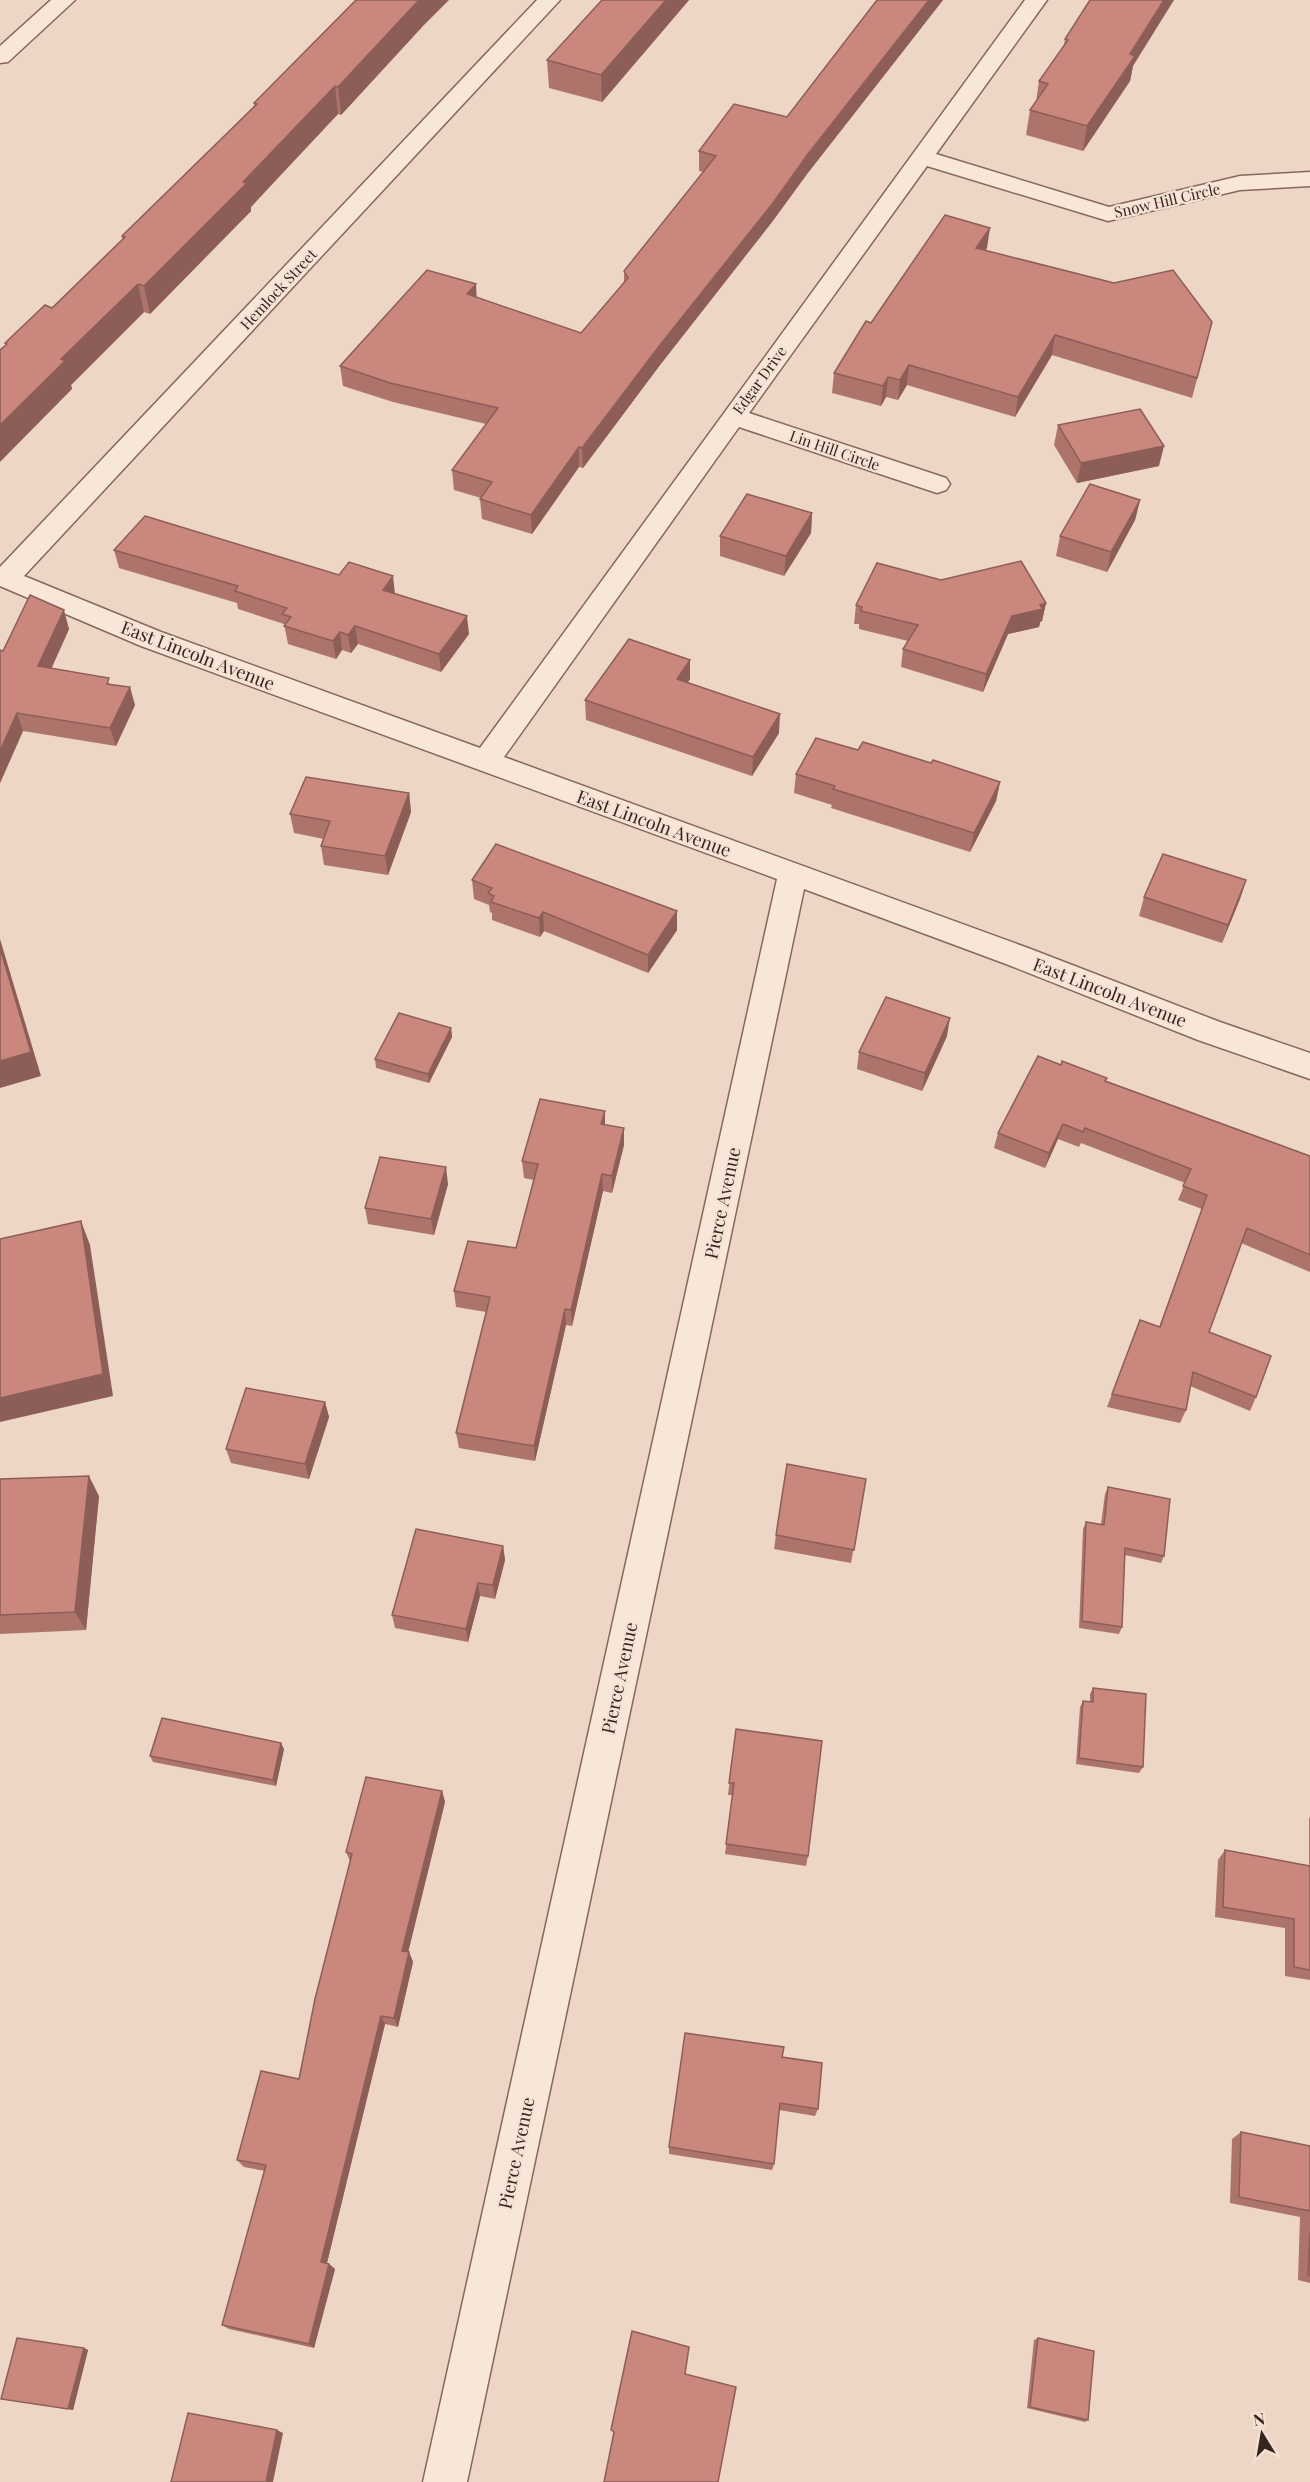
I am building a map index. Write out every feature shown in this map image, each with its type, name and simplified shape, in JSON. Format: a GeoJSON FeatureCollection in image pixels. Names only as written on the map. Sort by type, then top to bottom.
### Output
{"type":"FeatureCollection","features":[{"type":"Feature","properties":{"kind":"street"},"geometry":{"type":"LineString","coordinates":[[0,57],[64,0]]}},
{"type":"Feature","properties":{"kind":"street","name":"Hemlock Street"},"geometry":{"type":"LineString","coordinates":[[3,577],[549,0]]}},
{"type":"Feature","properties":{"kind":"street","name":"Edgar Drive"},"geometry":{"type":"LineString","coordinates":[[485,762],[1036,0]]}},
{"type":"Feature","properties":{"kind":"street","name":"Snow Hill Circle"},"geometry":{"type":"LineString","coordinates":[[923,157],[1108,214],[1240,183],[1310,180]]}},
{"type":"Feature","properties":{"kind":"street","name":"Lin Hill Circle"},"geometry":{"type":"LineString","coordinates":[[733,416],[937,484]]}},
{"type":"Feature","properties":{"kind":"street","name":"East Lincoln Avenue"},"geometry":{"type":"LineString","coordinates":[[3,577],[151,639],[793,873],[1310,1066]]}},
{"type":"Feature","properties":{"kind":"street","name":"Pierce Avenue"},"geometry":{"type":"LineString","coordinates":[[445,2482],[793,873]]}},
{"type":"Feature","properties":{"kind":"building"},"geometry":{"type":"Polygon","coordinates":[[[356,0],[419,0],[338,87],[335,86],[243,182],[247,183],[144,286],[138,284],[61,359],[65,361],[0,425],[0,350],[7,344],[5,343],[45,305],[52,308],[125,237],[122,236],[257,104],[254,103],[356,0]]]}},
{"type":"Feature","properties":{"kind":"building"},"geometry":{"type":"Polygon","coordinates":[[[602,0],[666,0],[601,75],[547,60],[602,0]]]}},
{"type":"Feature","properties":{"kind":"building"},"geometry":{"type":"Polygon","coordinates":[[[877,0],[929,0],[582,448],[579,447],[531,515],[480,499],[492,482],[452,470],[498,408],[390,383],[340,366],[427,270],[476,284],[467,294],[581,333],[628,278],[624,271],[716,156],[699,151],[734,104],[787,117],[877,0]]]}},
{"type":"Feature","properties":{"kind":"building"},"geometry":{"type":"Polygon","coordinates":[[[1090,0],[1164,0],[1130,54],[1135,56],[1087,126],[1030,110],[1048,84],[1039,81],[1068,40],[1065,39],[1090,0]]]}},
{"type":"Feature","properties":{"kind":"building"},"geometry":{"type":"Polygon","coordinates":[[[945,215],[990,228],[976,248],[1114,283],[1173,270],[1212,322],[1197,378],[1055,335],[1018,397],[909,365],[900,380],[888,377],[883,386],[834,373],[866,321],[871,323],[945,215]]]}},
{"type":"Feature","properties":{"kind":"building"},"geometry":{"type":"Polygon","coordinates":[[[1140,409],[1164,446],[1081,463],[1058,425],[1140,409]]]}},
{"type":"Feature","properties":{"kind":"building"},"geometry":{"type":"Polygon","coordinates":[[[1090,484],[1140,500],[1111,552],[1060,536],[1090,484]]]}},
{"type":"Feature","properties":{"kind":"building"},"geometry":{"type":"Polygon","coordinates":[[[747,494],[812,513],[786,556],[720,536],[747,494]]]}},
{"type":"Feature","properties":{"kind":"building"},"geometry":{"type":"Polygon","coordinates":[[[145,516],[339,575],[349,562],[393,576],[383,590],[467,616],[439,654],[355,626],[348,635],[340,632],[333,641],[284,626],[291,617],[282,614],[287,608],[235,591],[238,586],[114,550],[145,516]]]}},
{"type":"Feature","properties":{"kind":"building"},"geometry":{"type":"Polygon","coordinates":[[[1021,561],[1046,603],[1040,605],[1043,609],[1012,616],[986,674],[903,649],[918,625],[861,611],[862,607],[856,605],[877,563],[941,580],[1021,561]]]}},
{"type":"Feature","properties":{"kind":"building"},"geometry":{"type":"Polygon","coordinates":[[[30,595],[64,610],[38,666],[109,678],[107,684],[130,687],[110,728],[17,713],[0,751],[0,650],[3,651],[30,595]]]}},
{"type":"Feature","properties":{"kind":"building"},"geometry":{"type":"Polygon","coordinates":[[[629,639],[690,660],[677,679],[780,714],[753,757],[585,700],[629,639]]]}},
{"type":"Feature","properties":{"kind":"building"},"geometry":{"type":"Polygon","coordinates":[[[816,738],[858,750],[863,742],[931,763],[933,760],[1000,782],[974,833],[833,789],[835,786],[796,774],[816,738]]]}},
{"type":"Feature","properties":{"kind":"building"},"geometry":{"type":"Polygon","coordinates":[[[306,777],[409,793],[385,856],[321,846],[330,821],[290,814],[306,777]]]}},
{"type":"Feature","properties":{"kind":"building"},"geometry":{"type":"Polygon","coordinates":[[[496,844],[677,911],[648,955],[543,912],[539,918],[491,902],[494,896],[488,893],[492,888],[472,880],[496,844]]]}},
{"type":"Feature","properties":{"kind":"building"},"geometry":{"type":"Polygon","coordinates":[[[1163,854],[1246,880],[1228,925],[1144,897],[1163,854]]]}},
{"type":"Feature","properties":{"kind":"building"},"geometry":{"type":"Polygon","coordinates":[[[0,948],[31,1052],[0,1061],[0,948]]]}},
{"type":"Feature","properties":{"kind":"building"},"geometry":{"type":"Polygon","coordinates":[[[886,997],[950,1018],[925,1073],[859,1052],[886,997]]]}},
{"type":"Feature","properties":{"kind":"building"},"geometry":{"type":"Polygon","coordinates":[[[399,1013],[451,1028],[428,1074],[375,1059],[399,1013]]]}},
{"type":"Feature","properties":{"kind":"building"},"geometry":{"type":"Polygon","coordinates":[[[1038,1056],[1061,1065],[1062,1061],[1107,1078],[1105,1081],[1310,1156],[1310,1255],[1247,1228],[1209,1332],[1271,1356],[1256,1397],[1193,1372],[1186,1410],[1112,1394],[1140,1320],[1160,1327],[1207,1195],[1183,1186],[1191,1169],[1085,1128],[1083,1132],[1063,1124],[1049,1153],[998,1133],[1038,1056]]]}},
{"type":"Feature","properties":{"kind":"building"},"geometry":{"type":"Polygon","coordinates":[[[540,1099],[605,1111],[601,1124],[624,1128],[612,1176],[602,1174],[571,1310],[565,1309],[534,1446],[456,1433],[490,1297],[454,1291],[468,1241],[516,1248],[538,1164],[522,1161],[540,1099]]]}},
{"type":"Feature","properties":{"kind":"building"},"geometry":{"type":"Polygon","coordinates":[[[380,1157],[446,1167],[431,1219],[365,1208],[380,1157]]]}},
{"type":"Feature","properties":{"kind":"building"},"geometry":{"type":"Polygon","coordinates":[[[81,1221],[103,1374],[0,1398],[0,1239],[81,1221]]]}},
{"type":"Feature","properties":{"kind":"building"},"geometry":{"type":"Polygon","coordinates":[[[246,1388],[325,1402],[305,1464],[226,1449],[246,1388]]]}},
{"type":"Feature","properties":{"kind":"building"},"geometry":{"type":"Polygon","coordinates":[[[787,1464],[866,1479],[854,1550],[776,1535],[787,1464]]]}},
{"type":"Feature","properties":{"kind":"building"},"geometry":{"type":"Polygon","coordinates":[[[89,1476],[75,1612],[0,1615],[0,1479],[89,1476]]]}},
{"type":"Feature","properties":{"kind":"building"},"geometry":{"type":"Polygon","coordinates":[[[1108,1487],[1170,1499],[1164,1556],[1125,1548],[1122,1627],[1082,1621],[1086,1522],[1104,1525],[1108,1487]]]}},
{"type":"Feature","properties":{"kind":"building"},"geometry":{"type":"Polygon","coordinates":[[[416,1529],[503,1546],[493,1585],[478,1583],[466,1629],[392,1615],[416,1529]]]}},
{"type":"Feature","properties":{"kind":"building"},"geometry":{"type":"Polygon","coordinates":[[[1093,1688],[1146,1694],[1143,1767],[1079,1758],[1083,1701],[1093,1702],[1093,1688]]]}},
{"type":"Feature","properties":{"kind":"building"},"geometry":{"type":"Polygon","coordinates":[[[162,1718],[281,1743],[273,1780],[150,1756],[162,1718]]]}},
{"type":"Feature","properties":{"kind":"building"},"geometry":{"type":"Polygon","coordinates":[[[736,1729],[822,1741],[808,1856],[726,1844],[734,1783],[729,1783],[736,1729]]]}},
{"type":"Feature","properties":{"kind":"building"},"geometry":{"type":"Polygon","coordinates":[[[366,1777],[442,1791],[402,1951],[409,1952],[394,2018],[381,2016],[321,2262],[329,2264],[309,2344],[222,2325],[266,2165],[237,2160],[261,2071],[299,2079],[315,1999],[352,1854],[346,1852],[366,1777]]]}},
{"type":"Feature","properties":{"kind":"building"},"geometry":{"type":"Polygon","coordinates":[[[1225,1850],[1310,1866],[1310,1970],[1294,1967],[1294,1919],[1223,1907],[1225,1850]]]}},
{"type":"Feature","properties":{"kind":"building"},"geometry":{"type":"Polygon","coordinates":[[[685,2033],[784,2047],[782,2057],[822,2063],[818,2109],[780,2103],[774,2164],[669,2147],[685,2033]]]}},
{"type":"Feature","properties":{"kind":"building"},"geometry":{"type":"Polygon","coordinates":[[[1241,2132],[1310,2146],[1310,2211],[1239,2197],[1241,2132]]]}},
{"type":"Feature","properties":{"kind":"building"},"geometry":{"type":"Polygon","coordinates":[[[1310,2232],[1310,2276],[1308,2275],[1310,2232]]]}},
{"type":"Feature","properties":{"kind":"building"},"geometry":{"type":"Polygon","coordinates":[[[632,2331],[689,2347],[685,2374],[736,2387],[718,2482],[604,2482],[614,2432],[611,2430],[632,2331]]]}},
{"type":"Feature","properties":{"kind":"building"},"geometry":{"type":"Polygon","coordinates":[[[17,2338],[84,2348],[68,2409],[1,2399],[17,2338]]]}},
{"type":"Feature","properties":{"kind":"building"},"geometry":{"type":"Polygon","coordinates":[[[1038,2338],[1094,2351],[1088,2420],[1030,2407],[1038,2338]]]}},
{"type":"Feature","properties":{"kind":"building"},"geometry":{"type":"Polygon","coordinates":[[[188,2413],[277,2430],[266,2482],[171,2482],[188,2413]]]}}]}
